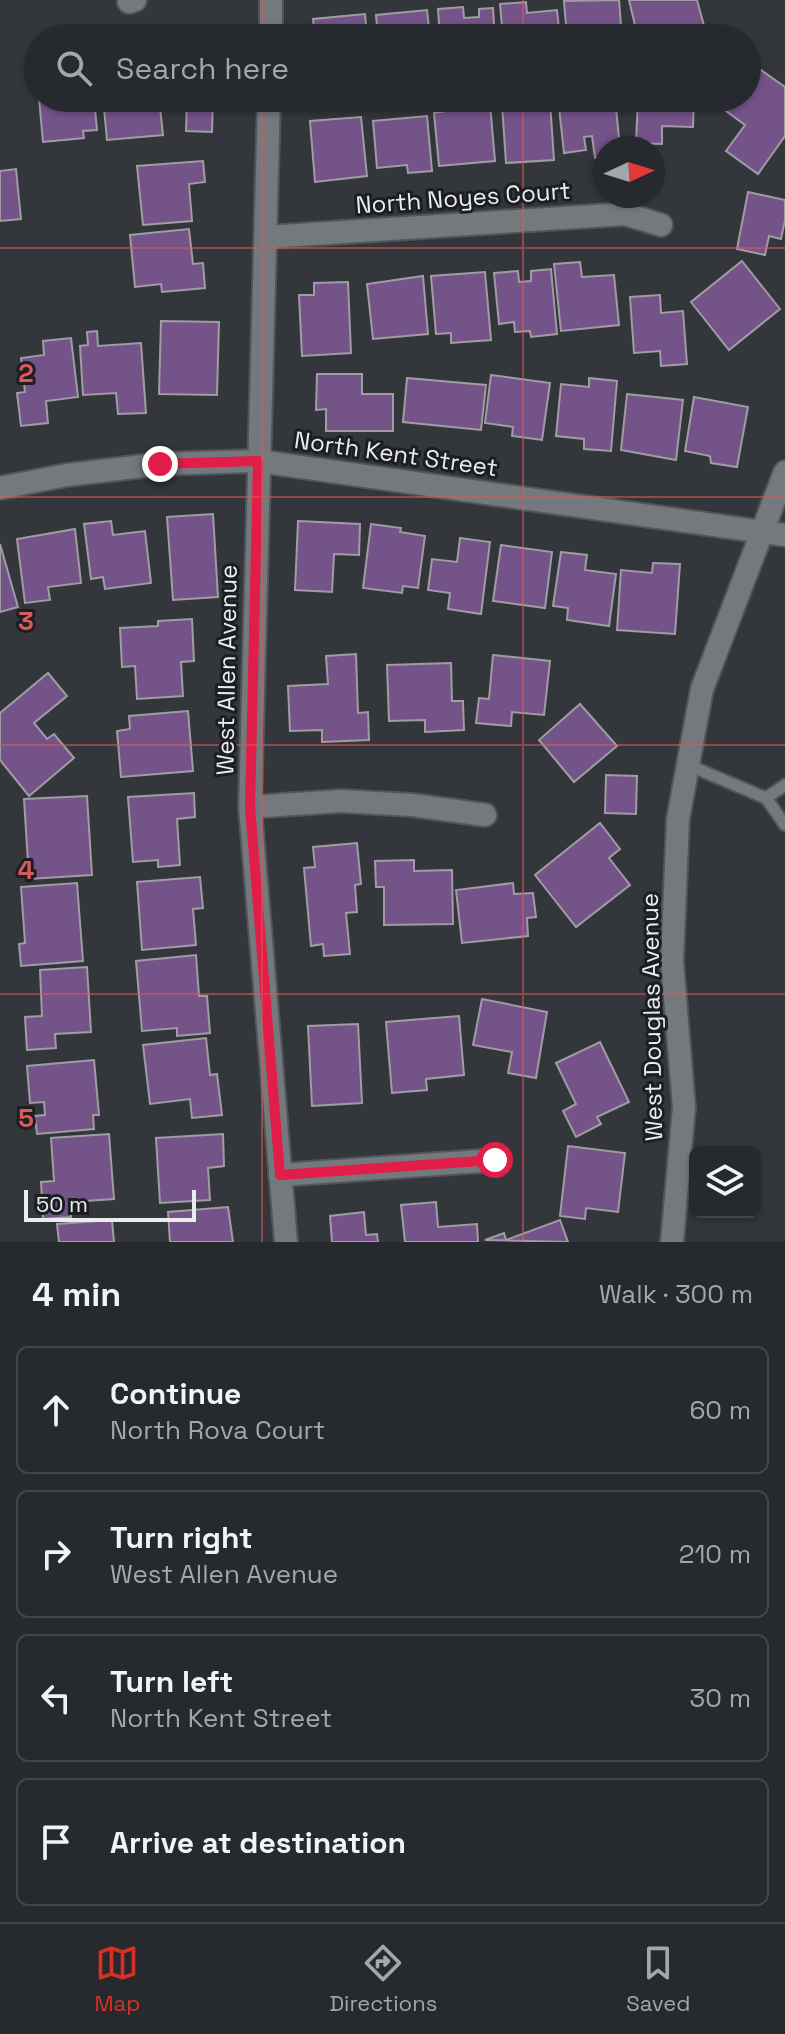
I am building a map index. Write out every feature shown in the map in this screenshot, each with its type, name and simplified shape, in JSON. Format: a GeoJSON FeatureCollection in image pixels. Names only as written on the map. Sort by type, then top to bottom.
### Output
{"type":"FeatureCollection","features":[{"type":"Feature","properties":{"kind":"street"},"geometry":{"type":"LineString","coordinates":[[271,0],[271,24]]}},
{"type":"Feature","properties":{"kind":"street","name":"West Allen Avenue"},"geometry":{"type":"LineString","coordinates":[[269,112],[250,807],[286,1242]]}},
{"type":"Feature","properties":{"kind":"street","name":"North Noyes Court"},"geometry":{"type":"LineString","coordinates":[[266,237],[625,214],[661,225]]}},
{"type":"Feature","properties":{"kind":"street","name":"North Kent Street"},"geometry":{"type":"LineString","coordinates":[[0,488],[67,475],[160,464],[258,461],[774,534]]}},
{"type":"Feature","properties":{"kind":"street","name":"West Douglas Avenue"},"geometry":{"type":"LineString","coordinates":[[672,1242],[684,1107],[672,961],[678,819],[702,689],[774,534],[785,472]]}},
{"type":"Feature","properties":{"kind":"street"},"geometry":{"type":"LineString","coordinates":[[250,807],[341,801],[412,805],[485,815]]}},
{"type":"Feature","properties":{"kind":"street"},"geometry":{"type":"LineString","coordinates":[[280,1175],[495,1160]]}},
{"type":"Feature","properties":{"kind":"lane"},"geometry":{"type":"LineString","coordinates":[[688,765],[766,798],[785,825]]}},
{"type":"Feature","properties":{"kind":"lane"},"geometry":{"type":"LineString","coordinates":[[766,798],[785,785]]}},
{"type":"Feature","properties":{"kind":"building"},"geometry":{"type":"Polygon","coordinates":[[[619,0],[621,24],[566,24],[564,1],[619,0]]]}},
{"type":"Feature","properties":{"kind":"building"},"geometry":{"type":"Polygon","coordinates":[[[629,0],[697,0],[704,24],[635,24],[629,0]]]}},
{"type":"Feature","properties":{"kind":"building"},"geometry":{"type":"Polygon","coordinates":[[[526,2],[527,13],[557,10],[558,24],[502,24],[500,4],[526,2]]]}},
{"type":"Feature","properties":{"kind":"building"},"geometry":{"type":"Polygon","coordinates":[[[463,7],[464,18],[479,17],[479,9],[493,8],[494,24],[439,24],[438,9],[463,7]]]}},
{"type":"Feature","properties":{"kind":"building"},"geometry":{"type":"Polygon","coordinates":[[[427,10],[428,24],[377,24],[376,15],[427,10]]]}},
{"type":"Feature","properties":{"kind":"building"},"geometry":{"type":"Polygon","coordinates":[[[365,14],[366,24],[314,24],[313,19],[365,14]]]}},
{"type":"Feature","properties":{"kind":"building"},"geometry":{"type":"Polygon","coordinates":[[[761,70],[785,87],[785,136],[758,174],[726,151],[745,125],[727,112],[761,112],[761,70]]]}},
{"type":"Feature","properties":{"kind":"building"},"geometry":{"type":"Polygon","coordinates":[[[40,112],[95,112],[97,130],[83,131],[84,138],[43,142],[40,112]]]}},
{"type":"Feature","properties":{"kind":"building"},"geometry":{"type":"Polygon","coordinates":[[[104,112],[161,112],[163,135],[107,140],[104,112]]]}},
{"type":"Feature","properties":{"kind":"building"},"geometry":{"type":"Polygon","coordinates":[[[187,112],[213,112],[212,132],[186,131],[187,112]]]}},
{"type":"Feature","properties":{"kind":"building"},"geometry":{"type":"Polygon","coordinates":[[[491,112],[495,161],[439,166],[434,113],[491,112]]]}},
{"type":"Feature","properties":{"kind":"building"},"geometry":{"type":"Polygon","coordinates":[[[502,112],[551,112],[554,160],[506,163],[502,112]]]}},
{"type":"Feature","properties":{"kind":"building"},"geometry":{"type":"Polygon","coordinates":[[[560,112],[616,112],[619,136],[593,136],[593,143],[592,136],[584,137],[586,150],[564,153],[560,112]]]}},
{"type":"Feature","properties":{"kind":"building"},"geometry":{"type":"Polygon","coordinates":[[[637,112],[694,112],[693,127],[662,126],[662,136],[636,136],[637,112]]]}},
{"type":"Feature","properties":{"kind":"building"},"geometry":{"type":"Polygon","coordinates":[[[427,116],[432,171],[408,173],[407,165],[377,168],[373,121],[427,116]]]}},
{"type":"Feature","properties":{"kind":"building"},"geometry":{"type":"Polygon","coordinates":[[[361,117],[367,176],[315,182],[310,121],[361,117]]]}},
{"type":"Feature","properties":{"kind":"building"},"geometry":{"type":"Polygon","coordinates":[[[203,161],[205,182],[189,184],[192,221],[143,225],[137,166],[203,161]]]}},
{"type":"Feature","properties":{"kind":"building"},"geometry":{"type":"Polygon","coordinates":[[[16,169],[21,219],[0,221],[0,171],[16,169]]]}},
{"type":"Feature","properties":{"kind":"building"},"geometry":{"type":"Polygon","coordinates":[[[748,192],[785,200],[781,239],[769,236],[765,255],[737,249],[748,192]]]}},
{"type":"Feature","properties":{"kind":"building"},"geometry":{"type":"Polygon","coordinates":[[[189,229],[193,264],[203,263],[205,288],[162,292],[161,284],[135,287],[130,235],[189,229]]]}},
{"type":"Feature","properties":{"kind":"building"},"geometry":{"type":"Polygon","coordinates":[[[742,261],[780,309],[729,350],[691,302],[742,261]]]}},
{"type":"Feature","properties":{"kind":"building"},"geometry":{"type":"Polygon","coordinates":[[[580,262],[582,277],[614,275],[619,325],[561,331],[554,264],[580,262]]]}},
{"type":"Feature","properties":{"kind":"building"},"geometry":{"type":"Polygon","coordinates":[[[551,269],[557,334],[531,337],[530,331],[515,332],[514,322],[499,324],[494,273],[518,271],[519,282],[531,281],[531,271],[551,269]]]}},
{"type":"Feature","properties":{"kind":"building"},"geometry":{"type":"Polygon","coordinates":[[[485,272],[491,340],[451,343],[451,333],[436,334],[431,276],[485,272]]]}},
{"type":"Feature","properties":{"kind":"building"},"geometry":{"type":"Polygon","coordinates":[[[423,276],[428,334],[373,339],[367,284],[423,276]]]}},
{"type":"Feature","properties":{"kind":"building"},"geometry":{"type":"Polygon","coordinates":[[[348,282],[351,353],[302,356],[299,295],[314,295],[314,283],[348,282]]]}},
{"type":"Feature","properties":{"kind":"building"},"geometry":{"type":"Polygon","coordinates":[[[660,295],[661,313],[683,311],[687,364],[661,366],[660,351],[634,353],[630,297],[660,295]]]}},
{"type":"Feature","properties":{"kind":"building"},"geometry":{"type":"Polygon","coordinates":[[[161,321],[219,322],[217,395],[159,394],[161,321]]]}},
{"type":"Feature","properties":{"kind":"building"},"geometry":{"type":"Polygon","coordinates":[[[97,331],[98,346],[141,343],[146,413],[118,414],[116,393],[83,395],[80,346],[88,345],[87,332],[97,331]]]}},
{"type":"Feature","properties":{"kind":"building"},"geometry":{"type":"Polygon","coordinates":[[[71,338],[78,397],[46,401],[48,423],[21,426],[17,393],[25,392],[21,358],[44,355],[43,341],[71,338]]]}},
{"type":"Feature","properties":{"kind":"building"},"geometry":{"type":"Polygon","coordinates":[[[317,374],[362,374],[362,394],[393,394],[393,431],[326,431],[326,409],[316,410],[317,374]]]}},
{"type":"Feature","properties":{"kind":"building"},"geometry":{"type":"Polygon","coordinates":[[[491,375],[550,383],[542,440],[512,436],[513,427],[485,423],[491,375]]]}},
{"type":"Feature","properties":{"kind":"building"},"geometry":{"type":"Polygon","coordinates":[[[407,378],[486,385],[481,430],[403,422],[407,378]]]}},
{"type":"Feature","properties":{"kind":"building"},"geometry":{"type":"Polygon","coordinates":[[[589,378],[617,381],[611,451],[584,449],[584,439],[556,436],[561,384],[589,387],[589,378]]]}},
{"type":"Feature","properties":{"kind":"building"},"geometry":{"type":"Polygon","coordinates":[[[627,394],[683,400],[676,460],[621,450],[627,394]]]}},
{"type":"Feature","properties":{"kind":"building"},"geometry":{"type":"Polygon","coordinates":[[[694,397],[748,407],[737,467],[711,463],[710,456],[685,451],[694,397]]]}},
{"type":"Feature","properties":{"kind":"building"},"geometry":{"type":"Polygon","coordinates":[[[213,514],[218,597],[173,600],[167,517],[213,514]]]}},
{"type":"Feature","properties":{"kind":"building"},"geometry":{"type":"Polygon","coordinates":[[[111,521],[113,535],[145,531],[151,583],[105,589],[103,577],[91,579],[84,524],[111,521]]]}},
{"type":"Feature","properties":{"kind":"building"},"geometry":{"type":"Polygon","coordinates":[[[298,521],[360,524],[359,555],[334,554],[332,592],[295,590],[298,521]]]}},
{"type":"Feature","properties":{"kind":"building"},"geometry":{"type":"Polygon","coordinates":[[[371,524],[401,528],[400,532],[425,536],[418,588],[403,586],[402,593],[363,588],[371,524]]]}},
{"type":"Feature","properties":{"kind":"building"},"geometry":{"type":"Polygon","coordinates":[[[75,529],[81,583],[48,587],[50,600],[25,603],[17,539],[75,529]]]}},
{"type":"Feature","properties":{"kind":"building"},"geometry":{"type":"Polygon","coordinates":[[[460,538],[490,542],[481,614],[448,609],[450,593],[428,590],[432,559],[457,562],[460,538]]]}},
{"type":"Feature","properties":{"kind":"building"},"geometry":{"type":"Polygon","coordinates":[[[0,544],[18,607],[0,612],[0,544]]]}},
{"type":"Feature","properties":{"kind":"building"},"geometry":{"type":"Polygon","coordinates":[[[501,545],[552,552],[545,608],[493,601],[501,545]]]}},
{"type":"Feature","properties":{"kind":"building"},"geometry":{"type":"Polygon","coordinates":[[[561,552],[587,555],[585,570],[616,574],[609,626],[567,620],[568,608],[553,606],[561,552]]]}},
{"type":"Feature","properties":{"kind":"building"},"geometry":{"type":"Polygon","coordinates":[[[653,563],[680,564],[675,634],[617,630],[621,570],[652,573],[653,563]]]}},
{"type":"Feature","properties":{"kind":"building"},"geometry":{"type":"Polygon","coordinates":[[[192,619],[194,661],[181,662],[183,696],[137,699],[135,666],[122,667],[120,628],[158,626],[158,621],[192,619]]]}},
{"type":"Feature","properties":{"kind":"building"},"geometry":{"type":"Polygon","coordinates":[[[356,654],[358,713],[368,712],[369,740],[322,742],[322,730],[290,731],[288,686],[328,684],[326,656],[356,654]]]}},
{"type":"Feature","properties":{"kind":"building"},"geometry":{"type":"Polygon","coordinates":[[[493,655],[550,661],[544,715],[512,712],[511,726],[476,723],[479,698],[489,699],[493,655]]]}},
{"type":"Feature","properties":{"kind":"building"},"geometry":{"type":"Polygon","coordinates":[[[451,663],[452,701],[463,701],[464,730],[425,732],[425,720],[389,721],[387,665],[451,663]]]}},
{"type":"Feature","properties":{"kind":"building"},"geometry":{"type":"Polygon","coordinates":[[[48,673],[67,696],[34,723],[47,739],[54,734],[74,758],[29,796],[0,760],[0,713],[48,673]]]}},
{"type":"Feature","properties":{"kind":"building"},"geometry":{"type":"Polygon","coordinates":[[[580,704],[617,746],[574,782],[539,740],[580,704]]]}},
{"type":"Feature","properties":{"kind":"building"},"geometry":{"type":"Polygon","coordinates":[[[188,711],[193,771],[121,777],[117,731],[130,729],[129,716],[188,711]]]}},
{"type":"Feature","properties":{"kind":"building"},"geometry":{"type":"Polygon","coordinates":[[[606,775],[637,776],[636,814],[605,813],[606,775]]]}},
{"type":"Feature","properties":{"kind":"building"},"geometry":{"type":"Polygon","coordinates":[[[194,793],[195,817],[177,819],[180,865],[158,867],[158,860],[133,862],[128,797],[194,793]]]}},
{"type":"Feature","properties":{"kind":"building"},"geometry":{"type":"Polygon","coordinates":[[[87,796],[92,875],[29,879],[24,799],[87,796]]]}},
{"type":"Feature","properties":{"kind":"building"},"geometry":{"type":"Polygon","coordinates":[[[600,823],[620,849],[609,858],[630,885],[576,927],[535,875],[600,823]]]}},
{"type":"Feature","properties":{"kind":"building"},"geometry":{"type":"Polygon","coordinates":[[[357,843],[361,884],[355,885],[357,912],[346,913],[350,954],[324,956],[323,944],[311,946],[304,868],[315,867],[313,847],[357,843]]]}},
{"type":"Feature","properties":{"kind":"building"},"geometry":{"type":"Polygon","coordinates":[[[414,860],[414,871],[452,870],[453,924],[384,925],[384,887],[376,887],[375,861],[414,860]]]}},
{"type":"Feature","properties":{"kind":"building"},"geometry":{"type":"Polygon","coordinates":[[[200,877],[203,908],[193,909],[196,945],[142,950],[137,882],[200,877]]]}},
{"type":"Feature","properties":{"kind":"building"},"geometry":{"type":"Polygon","coordinates":[[[77,883],[83,961],[21,966],[19,944],[25,943],[21,887],[77,883]]]}},
{"type":"Feature","properties":{"kind":"building"},"geometry":{"type":"Polygon","coordinates":[[[513,883],[514,894],[533,893],[536,917],[527,918],[528,936],[462,943],[456,890],[513,883]]]}},
{"type":"Feature","properties":{"kind":"building"},"geometry":{"type":"Polygon","coordinates":[[[196,955],[199,996],[207,996],[210,1033],[177,1036],[177,1028],[142,1031],[136,961],[196,955]]]}},
{"type":"Feature","properties":{"kind":"building"},"geometry":{"type":"Polygon","coordinates":[[[87,967],[91,1032],[55,1034],[56,1048],[27,1050],[25,1017],[42,1016],[40,970],[87,967]]]}},
{"type":"Feature","properties":{"kind":"building"},"geometry":{"type":"Polygon","coordinates":[[[482,999],[547,1012],[536,1078],[508,1073],[512,1052],[473,1045],[482,999]]]}},
{"type":"Feature","properties":{"kind":"building"},"geometry":{"type":"Polygon","coordinates":[[[459,1016],[464,1075],[426,1079],[427,1090],[392,1093],[386,1022],[459,1016]]]}},
{"type":"Feature","properties":{"kind":"building"},"geometry":{"type":"Polygon","coordinates":[[[358,1024],[362,1103],[312,1106],[308,1026],[358,1024]]]}},
{"type":"Feature","properties":{"kind":"building"},"geometry":{"type":"Polygon","coordinates":[[[206,1038],[210,1075],[217,1074],[222,1115],[192,1118],[190,1099],[150,1104],[143,1045],[206,1038]]]}},
{"type":"Feature","properties":{"kind":"building"},"geometry":{"type":"Polygon","coordinates":[[[600,1042],[629,1102],[597,1117],[601,1124],[576,1137],[563,1111],[576,1104],[556,1063],[600,1042]]]}},
{"type":"Feature","properties":{"kind":"building"},"geometry":{"type":"Polygon","coordinates":[[[94,1060],[99,1115],[93,1115],[94,1129],[37,1134],[35,1116],[45,1115],[44,1102],[30,1103],[27,1066],[94,1060]]]}},
{"type":"Feature","properties":{"kind":"building"},"geometry":{"type":"Polygon","coordinates":[[[109,1134],[114,1199],[70,1202],[71,1217],[43,1219],[41,1182],[54,1181],[51,1138],[109,1134]]]}},
{"type":"Feature","properties":{"kind":"building"},"geometry":{"type":"Polygon","coordinates":[[[223,1134],[224,1166],[208,1168],[210,1200],[160,1203],[156,1138],[223,1134]]]}},
{"type":"Feature","properties":{"kind":"building"},"geometry":{"type":"Polygon","coordinates":[[[568,1146],[625,1153],[618,1212],[586,1208],[585,1219],[560,1216],[568,1146]]]}},
{"type":"Feature","properties":{"kind":"building"},"geometry":{"type":"Polygon","coordinates":[[[436,1202],[438,1227],[477,1224],[478,1242],[405,1242],[401,1205],[436,1202]]]}},
{"type":"Feature","properties":{"kind":"building"},"geometry":{"type":"Polygon","coordinates":[[[228,1207],[233,1242],[170,1242],[168,1212],[228,1207]]]}},
{"type":"Feature","properties":{"kind":"building"},"geometry":{"type":"Polygon","coordinates":[[[364,1212],[366,1235],[377,1234],[378,1242],[332,1242],[330,1216],[364,1212]]]}},
{"type":"Feature","properties":{"kind":"building"},"geometry":{"type":"Polygon","coordinates":[[[112,1220],[114,1242],[59,1242],[57,1224],[112,1220]]]}},
{"type":"Feature","properties":{"kind":"building"},"geometry":{"type":"Polygon","coordinates":[[[560,1220],[568,1242],[485,1240],[504,1233],[506,1240],[560,1220]]]}},
{"type":"Feature","properties":{"kind":"route"},"geometry":{"type":"LineString","coordinates":[[160,464],[258,461],[250,807],[280,1175],[495,1160]]}}]}
